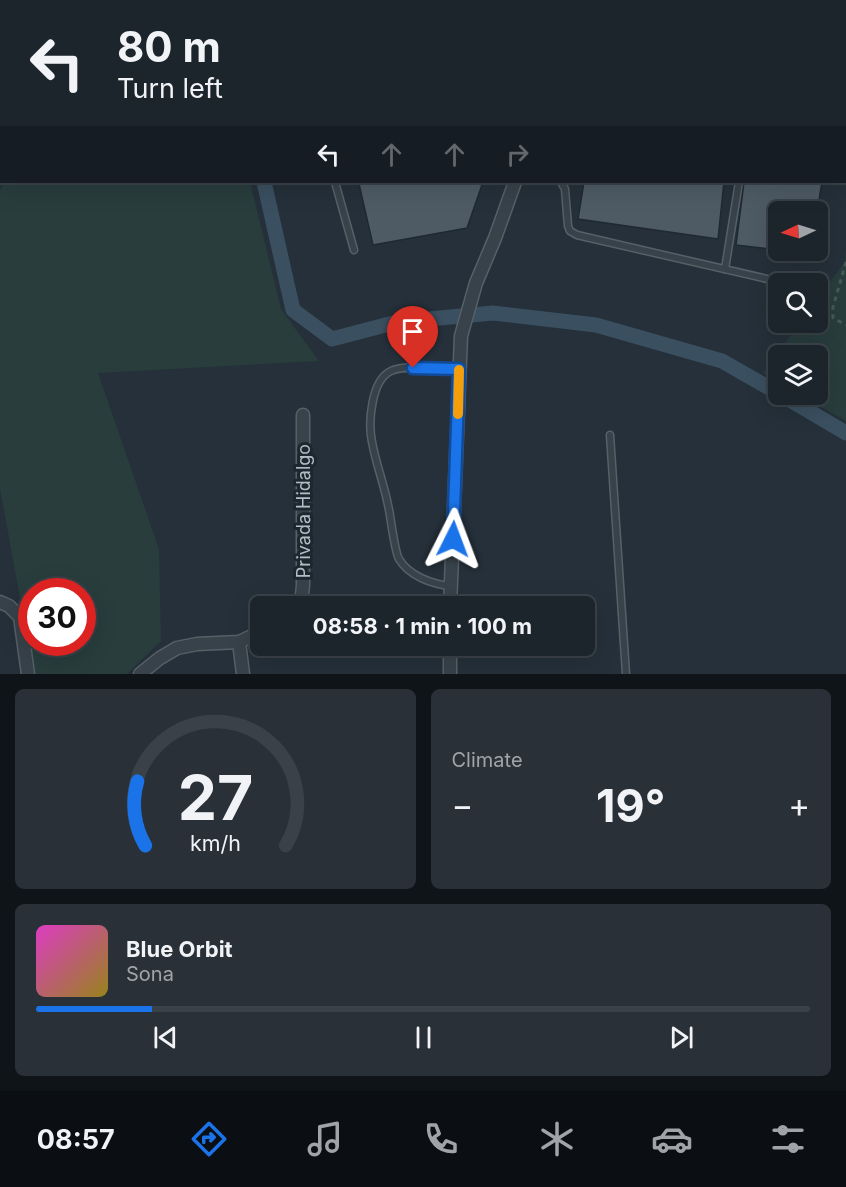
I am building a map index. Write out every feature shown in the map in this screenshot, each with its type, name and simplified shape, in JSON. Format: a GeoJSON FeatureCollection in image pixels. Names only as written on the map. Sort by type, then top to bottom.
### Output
{"type":"FeatureCollection","features":[{"type":"Feature","properties":{"kind":"street"},"geometry":{"type":"LineString","coordinates":[[450,596],[461,336],[476,283],[515,183]]}},
{"type":"Feature","properties":{"kind":"street","name":"Privada Hidalgo"},"geometry":{"type":"LineString","coordinates":[[302,596],[303,415]]}},
{"type":"Feature","properties":{"kind":"street"},"geometry":{"type":"LineString","coordinates":[[0,602],[9,606],[20,617],[28,674]]}},
{"type":"Feature","properties":{"kind":"street"},"geometry":{"type":"LineString","coordinates":[[140,674],[159,658],[177,648],[197,644],[239,642],[250,637]]}},
{"type":"Feature","properties":{"kind":"street"},"geometry":{"type":"LineString","coordinates":[[239,642],[243,674]]}},
{"type":"Feature","properties":{"kind":"street"},"geometry":{"type":"LineString","coordinates":[[450,656],[450,674]]}},
{"type":"Feature","properties":{"kind":"lane"},"geometry":{"type":"LineString","coordinates":[[334,183],[354,250]]}},
{"type":"Feature","properties":{"kind":"lane"},"geometry":{"type":"LineString","coordinates":[[562,183],[565,189],[568,226],[570,231],[577,235],[768,279]]}},
{"type":"Feature","properties":{"kind":"lane"},"geometry":{"type":"LineString","coordinates":[[725,269],[739,183]]}},
{"type":"Feature","properties":{"kind":"lane"},"geometry":{"type":"LineString","coordinates":[[450,586],[438,585],[412,573],[398,558],[388,501],[371,440],[372,404],[378,381],[391,370],[459,369]]}},
{"type":"Feature","properties":{"kind":"lane"},"geometry":{"type":"LineString","coordinates":[[610,435],[626,674]]}},
{"type":"Feature","properties":{"kind":"path"},"geometry":{"type":"LineString","coordinates":[[846,262],[833,307],[833,318],[846,325]]}},
{"type":"Feature","properties":{"kind":"green space"},"geometry":{"type":"Polygon","coordinates":[[[4,183],[250,183],[281,309],[319,361],[98,373],[159,549],[161,641],[127,674],[34,674],[31,656],[96,656],[96,578],[18,578],[18,587],[0,489],[0,190],[4,183]]]}},
{"type":"Feature","properties":{"kind":"green space"},"geometry":{"type":"Polygon","coordinates":[[[846,246],[846,421],[818,405],[828,405],[828,345],[784,345],[793,333],[828,333],[828,285],[845,262],[846,246]]]}},
{"type":"Feature","properties":{"kind":"green space"},"geometry":{"type":"Polygon","coordinates":[[[768,366],[768,376],[763,373],[768,366]]]}},
{"type":"Feature","properties":{"kind":"building"},"geometry":{"type":"Polygon","coordinates":[[[483,183],[467,228],[373,245],[359,184],[483,183]]]}},
{"type":"Feature","properties":{"kind":"building"},"geometry":{"type":"Polygon","coordinates":[[[584,183],[724,183],[718,239],[578,219],[584,183]]]}},
{"type":"Feature","properties":{"kind":"building"},"geometry":{"type":"Polygon","coordinates":[[[744,183],[822,183],[819,201],[768,201],[768,249],[736,245],[744,183]]]}},
{"type":"Feature","properties":{"kind":"waterway"},"geometry":{"type":"LineString","coordinates":[[264,183],[293,310],[332,339],[397,322],[493,313],[596,325],[722,361],[768,387]]}},
{"type":"Feature","properties":{"kind":"waterway"},"geometry":{"type":"LineString","coordinates":[[799,405],[846,433]]}},
{"type":"Feature","properties":{"kind":"slow traffic"},"geometry":{"type":"LineString","coordinates":[[458,414],[459,370]]}},
{"type":"Feature","properties":{"kind":"route"},"geometry":{"type":"LineString","coordinates":[[413,368],[459,369],[453,539]]}}]}
